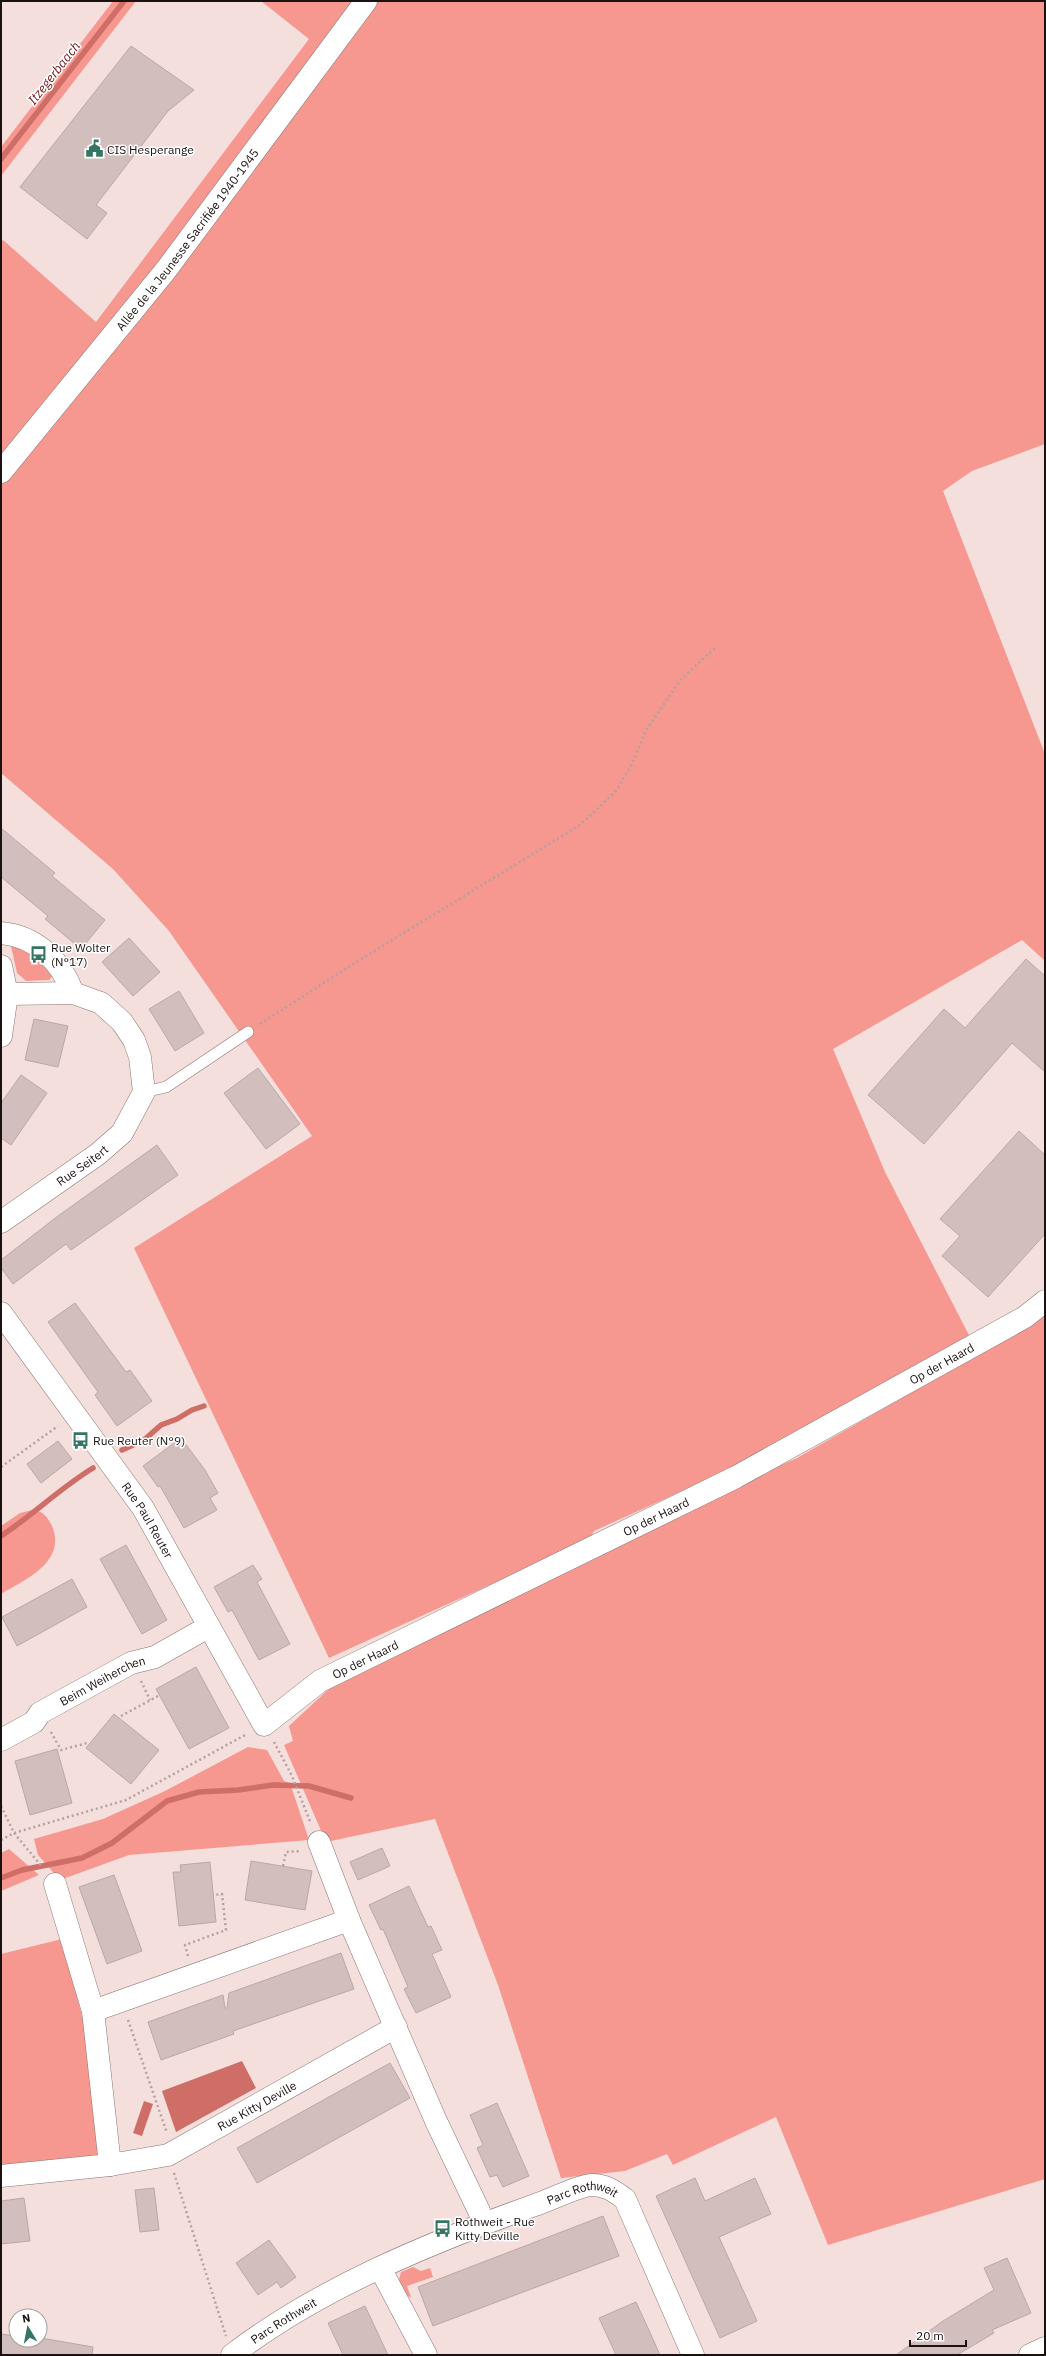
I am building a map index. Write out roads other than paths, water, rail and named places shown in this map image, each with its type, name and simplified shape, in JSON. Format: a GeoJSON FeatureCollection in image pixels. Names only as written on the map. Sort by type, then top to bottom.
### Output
{"type":"FeatureCollection","features":[{"type":"Feature","properties":{"kind":"street","name":"Allée de la Jeunesse Sacrifiée 1940-1945"},"geometry":{"type":"LineString","coordinates":[[1,472],[166,270],[366,1]]}},
{"type":"Feature","properties":{"kind":"street"},"geometry":{"type":"LineString","coordinates":[[1,934],[18,935],[46,951],[68,978],[73,993]]}},
{"type":"Feature","properties":{"kind":"street"},"geometry":{"type":"LineString","coordinates":[[1,966],[7,994],[1,1036]]}},
{"type":"Feature","properties":{"kind":"street"},"geometry":{"type":"LineString","coordinates":[[7,994],[73,993],[101,1003],[122,1022],[134,1040],[140,1057],[144,1092]]}},
{"type":"Feature","properties":{"kind":"street","name":"Rue Seitert"},"geometry":{"type":"LineString","coordinates":[[1,1222],[98,1154],[122,1133],[144,1092]]}},
{"type":"Feature","properties":{"kind":"street","name":"Op der Haard"},"geometry":{"type":"LineString","coordinates":[[264,1725],[320,1681],[736,1477],[1025,1317],[1045,1301]]}},
{"type":"Feature","properties":{"kind":"street","name":"Rue Paul Reuter"},"geometry":{"type":"LineString","coordinates":[[5,1326],[75,1414],[143,1508],[264,1725]]}},
{"type":"Feature","properties":{"kind":"street","name":"Beim Weiherchen"},"geometry":{"type":"LineString","coordinates":[[1,1740],[34,1722],[40,1713],[131,1663],[155,1657],[208,1627]]}},
{"type":"Feature","properties":{"kind":"street"},"geometry":{"type":"LineString","coordinates":[[320,1845],[349,1920],[436,2121],[479,2211]]}},
{"type":"Feature","properties":{"kind":"street"},"geometry":{"type":"LineString","coordinates":[[55,1884],[93,2011],[110,2165]]}},
{"type":"Feature","properties":{"kind":"street"},"geometry":{"type":"LineString","coordinates":[[93,2011],[349,1920]]}},
{"type":"Feature","properties":{"kind":"street","name":"Rue Kitty Deville"},"geometry":{"type":"LineString","coordinates":[[1,2176],[110,2165],[168,2155],[396,2027]]}},
{"type":"Feature","properties":{"kind":"street","name":"Parc Rothweit"},"geometry":{"type":"LineString","coordinates":[[232,2355],[264,2330],[380,2268],[485,2223],[591,2185],[610,2188],[625,2199],[693,2355]]}},
{"type":"Feature","properties":{"kind":"street"},"geometry":{"type":"LineString","coordinates":[[380,2268],[426,2355]]}},
{"type":"Feature","properties":{"kind":"street"},"geometry":{"type":"LineString","coordinates":[[1030,2355],[1045,2348]]}},
{"type":"Feature","properties":{"kind":"lane"},"geometry":{"type":"LineString","coordinates":[[144,1092],[166,1087],[248,1032]]}},
{"type":"Feature","properties":{"kind":"waterway","name":"Itzegerbaach"},"geometry":{"type":"LineString","coordinates":[[1,159],[124,1]]}},
{"type":"Feature","properties":{"kind":"waterway"},"geometry":{"type":"LineString","coordinates":[[122,1450],[144,1440],[161,1425],[204,1406]]}},
{"type":"Feature","properties":{"kind":"waterway"},"geometry":{"type":"LineString","coordinates":[[1,1536],[69,1484],[93,1468]]}},
{"type":"Feature","properties":{"kind":"waterway"},"geometry":{"type":"LineString","coordinates":[[1,1878],[22,1870],[82,1858],[112,1843],[167,1801],[199,1792],[238,1790],[273,1785],[309,1786],[351,1798]]}},
{"type":"Feature","properties":{"kind":"place","name":"CIS Hesperange"},"geometry":{"type":"Point","coordinates":[94,149]}},
{"type":"Feature","properties":{"kind":"place","name":"Rue Wolter (N°17)"},"geometry":{"type":"Point","coordinates":[38,954]}},
{"type":"Feature","properties":{"kind":"place","name":"Rue Reuter (N°9)"},"geometry":{"type":"Point","coordinates":[80,1440]}},
{"type":"Feature","properties":{"kind":"place","name":"Rothweit - Rue Kitty Deville"},"geometry":{"type":"Point","coordinates":[442,2228]}}]}
